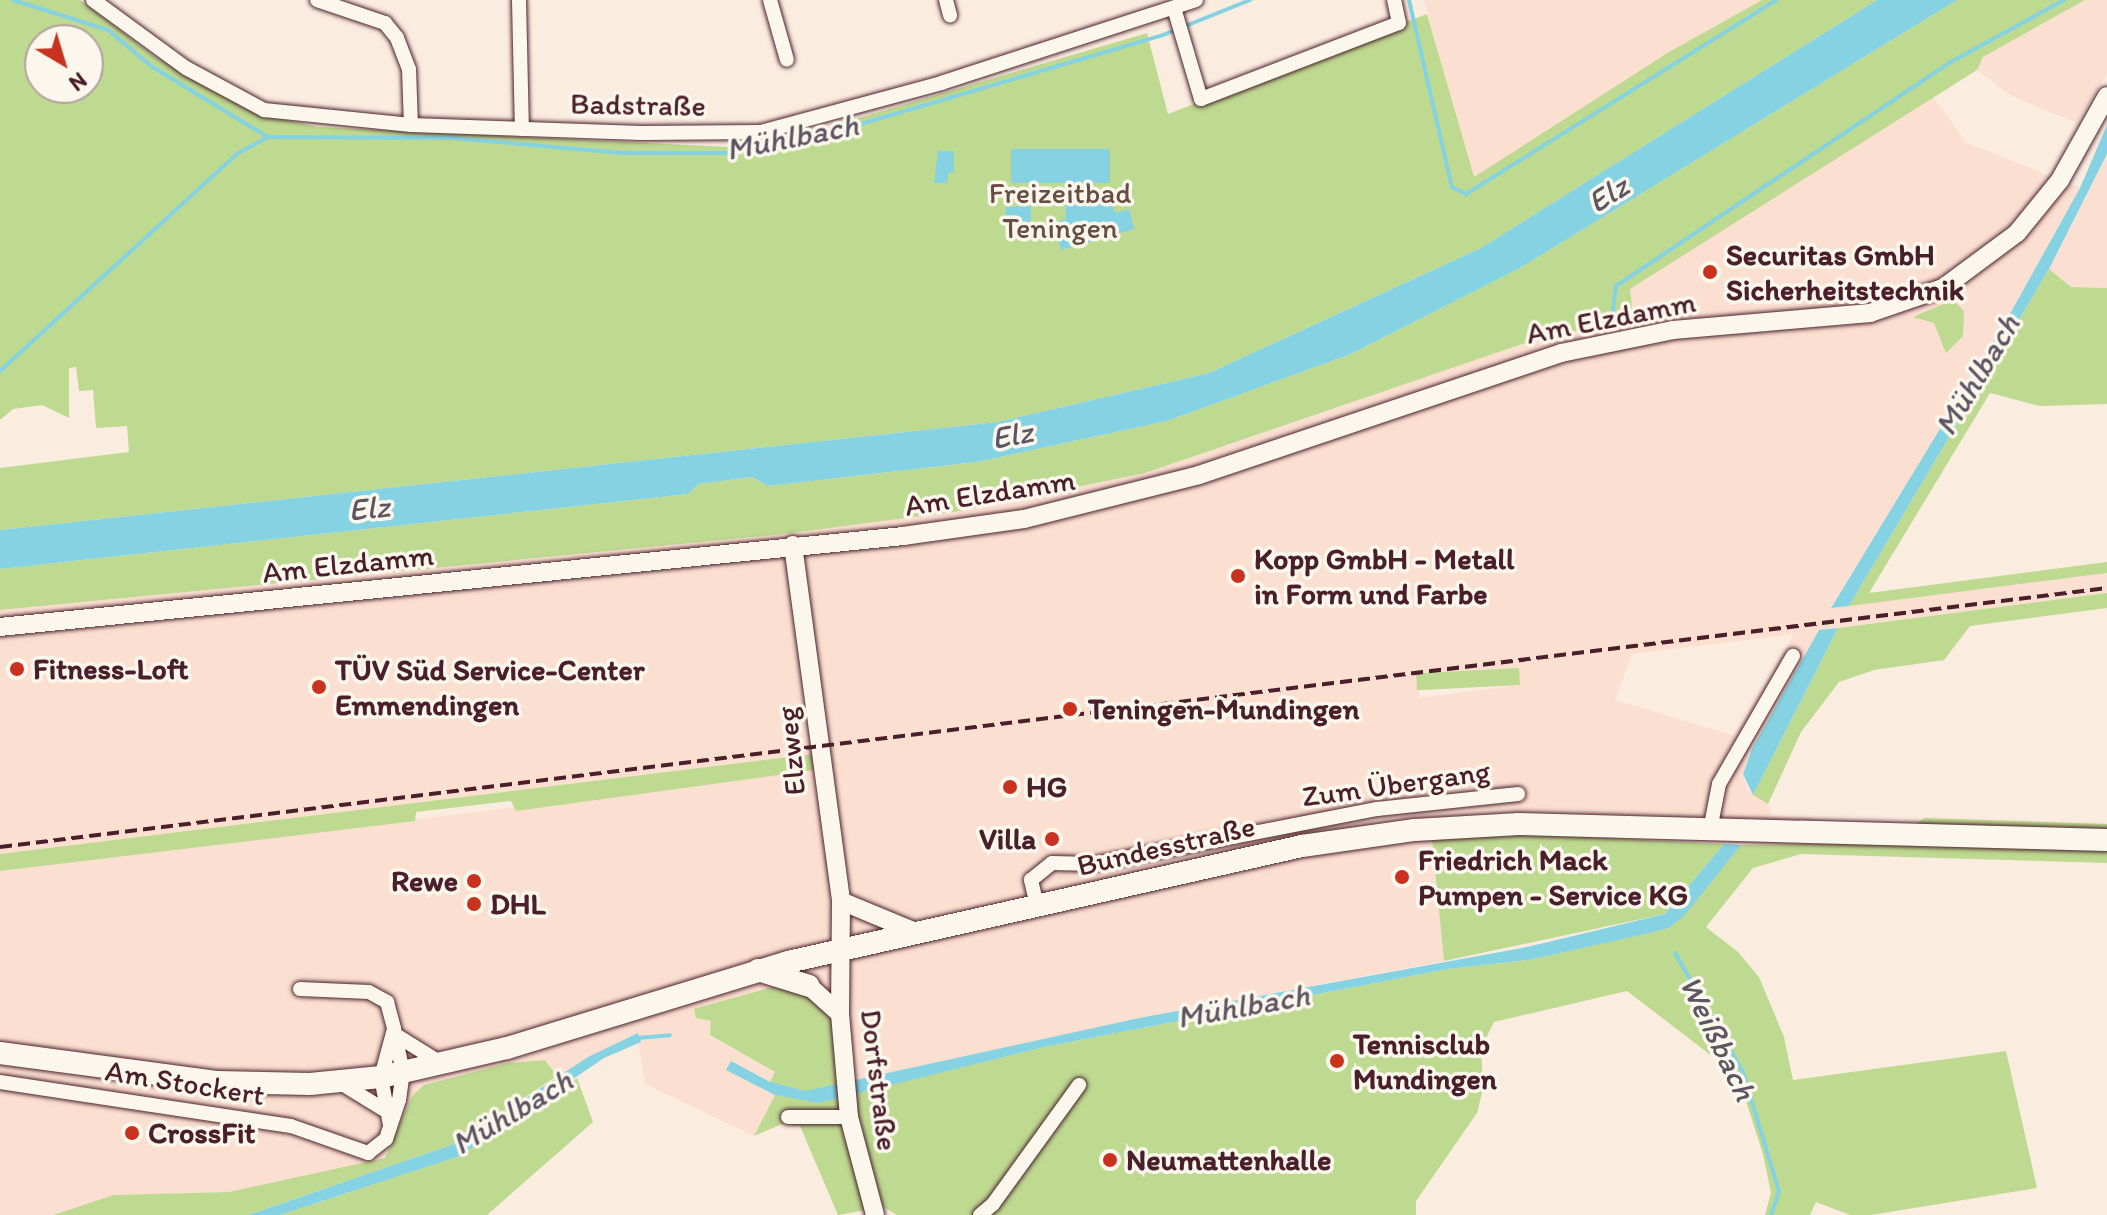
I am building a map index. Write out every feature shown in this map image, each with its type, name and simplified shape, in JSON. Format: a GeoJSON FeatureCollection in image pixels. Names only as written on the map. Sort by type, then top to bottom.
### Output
{"type":"FeatureCollection","features":[{"type":"Feature","properties":{"kind":"main road","name":"Bundesstraße"},"geometry":{"type":"LineString","coordinates":[[0,1053],[218,1082],[338,1082],[392,1075],[444,1065],[757,970],[1302,846],[1400,831],[1519,824],[2107,840]]}},
{"type":"Feature","properties":{"kind":"main road"},"geometry":{"type":"LineString","coordinates":[[757,970],[809,986]]}},
{"type":"Feature","properties":{"kind":"street","name":"Badstraße"},"geometry":{"type":"LineString","coordinates":[[94,0],[186,68],[264,110],[411,125],[761,132],[1176,14],[1196,0]]}},
{"type":"Feature","properties":{"kind":"street"},"geometry":{"type":"LineString","coordinates":[[317,0],[385,23],[397,38],[409,69],[411,125]]}},
{"type":"Feature","properties":{"kind":"street"},"geometry":{"type":"LineString","coordinates":[[519,0],[522,129]]}},
{"type":"Feature","properties":{"kind":"street"},"geometry":{"type":"LineString","coordinates":[[770,0],[787,60]]}},
{"type":"Feature","properties":{"kind":"street"},"geometry":{"type":"LineString","coordinates":[[1176,14],[1201,99],[1399,23],[1394,0]]}},
{"type":"Feature","properties":{"kind":"street","name":"Am Elzdamm"},"geometry":{"type":"LineString","coordinates":[[0,627],[903,536],[1068,510],[1199,475],[1561,353],[1673,330],[1870,313],[1908,303],[1959,279],[1992,255],[2039,208],[2107,96]]}},
{"type":"Feature","properties":{"kind":"street","name":"Elzweg"},"geometry":{"type":"LineString","coordinates":[[793,545],[841,901],[841,950]]}},
{"type":"Feature","properties":{"kind":"street"},"geometry":{"type":"LineString","coordinates":[[1710,830],[1719,784],[1793,656]]}},
{"type":"Feature","properties":{"kind":"street","name":"Zum Übergang"},"geometry":{"type":"LineString","coordinates":[[1037,906],[1031,880],[1052,863],[1094,864],[1377,809],[1518,794]]}},
{"type":"Feature","properties":{"kind":"street"},"geometry":{"type":"LineString","coordinates":[[841,901],[918,933]]}},
{"type":"Feature","properties":{"kind":"street","name":"Dorfstraße"},"geometry":{"type":"LineString","coordinates":[[841,950],[840,1014],[849,1117],[875,1215]]}},
{"type":"Feature","properties":{"kind":"street"},"geometry":{"type":"LineString","coordinates":[[809,986],[840,1014]]}},
{"type":"Feature","properties":{"kind":"street"},"geometry":{"type":"LineString","coordinates":[[300,989],[380,995],[394,1014],[396,1033],[392,1075],[383,1109]]}},
{"type":"Feature","properties":{"kind":"street"},"geometry":{"type":"LineString","coordinates":[[396,1033],[444,1065]]}},
{"type":"Feature","properties":{"kind":"street","name":"Am Stockert"},"geometry":{"type":"LineString","coordinates":[[0,1082],[291,1126],[361,1153],[382,1145],[390,1125],[396,1033]]}},
{"type":"Feature","properties":{"kind":"street"},"geometry":{"type":"LineString","coordinates":[[338,1082],[383,1109],[390,1125]]}},
{"type":"Feature","properties":{"kind":"street"},"geometry":{"type":"LineString","coordinates":[[980,1215],[999,1197],[1079,1085]]}},
{"type":"Feature","properties":{"kind":"street"},"geometry":{"type":"LineString","coordinates":[[788,1117],[849,1117]]}},
{"type":"Feature","properties":{"kind":"shaded area"},"geometry":{"type":"Polygon","coordinates":[[[1424,0],[1762,0],[1669,52],[1473,178],[1424,0]]]}},
{"type":"Feature","properties":{"kind":"shaded area"},"geometry":{"type":"Polygon","coordinates":[[[2085,0],[2107,0],[2107,74],[2077,123],[2010,95],[1977,70],[1983,57],[2085,0]]]}},
{"type":"Feature","properties":{"kind":"shaded area"},"geometry":{"type":"Polygon","coordinates":[[[1933,97],[1967,143],[2080,188],[2011,312],[1831,607],[2107,573],[2107,593],[1819,630],[1749,754],[1743,774],[1747,789],[1768,804],[1772,816],[1813,818],[1811,846],[1548,835],[1432,840],[1444,961],[1139,1018],[844,1085],[830,1007],[696,1018],[711,1021],[710,1036],[775,1072],[775,1095],[754,1136],[645,1084],[637,1033],[557,1076],[545,1060],[508,1063],[424,1085],[412,1096],[386,1158],[229,1192],[114,1195],[53,1215],[0,1215],[0,871],[814,770],[812,754],[0,854],[0,610],[775,535],[960,511],[1145,473],[1522,344],[1633,317],[1629,289],[1933,97]],[[1794,634],[1632,654],[1615,700],[1735,736],[1794,634]],[[1519,668],[1418,682],[1419,698],[1519,685],[1519,668]]]}},
{"type":"Feature","properties":{"kind":"shaded area"},"geometry":{"type":"Polygon","coordinates":[[[2107,154],[2107,288],[2071,287],[2049,269],[2107,154]]]}},
{"type":"Feature","properties":{"kind":"green space","name":"Freizeitbad Teningen"},"geometry":{"type":"Polygon","coordinates":[[[0,0],[80,0],[154,56],[255,113],[317,127],[729,147],[818,130],[1147,33],[1168,114],[1427,14],[1474,177],[1669,52],[1762,0],[1877,0],[1481,248],[1209,373],[998,422],[0,530],[0,468],[129,452],[127,426],[96,428],[93,390],[79,391],[76,367],[69,368],[69,418],[42,405],[13,409],[0,420],[0,0]]]}},
{"type":"Feature","properties":{"kind":"green space"},"geometry":{"type":"Polygon","coordinates":[[[1957,0],[2085,0],[1983,57],[1977,70],[1630,289],[1633,317],[1522,344],[1145,473],[960,511],[775,535],[0,610],[0,569],[688,494],[699,484],[752,477],[768,486],[977,462],[1167,421],[1351,354],[1520,268],[1957,0]]]}},
{"type":"Feature","properties":{"kind":"green space"},"geometry":{"type":"Polygon","coordinates":[[[2049,269],[2071,287],[2107,288],[2107,404],[2040,406],[1990,393],[1869,593],[2107,562],[2107,573],[1849,606],[2049,269]]]}},
{"type":"Feature","properties":{"kind":"green space"},"geometry":{"type":"Polygon","coordinates":[[[1953,300],[1964,311],[1963,336],[1946,353],[1934,323],[1913,317],[1953,300]]]}},
{"type":"Feature","properties":{"kind":"green space"},"geometry":{"type":"Polygon","coordinates":[[[2107,593],[2107,608],[1970,626],[1944,660],[1874,670],[1839,682],[1801,732],[1768,804],[1753,795],[1838,628],[2107,593]]]}},
{"type":"Feature","properties":{"kind":"green space"},"geometry":{"type":"Polygon","coordinates":[[[1519,668],[1520,685],[1417,690],[1416,673],[1519,668]]]}},
{"type":"Feature","properties":{"kind":"green space"},"geometry":{"type":"Polygon","coordinates":[[[813,754],[815,770],[516,811],[511,801],[416,812],[415,821],[0,871],[0,854],[813,754]]]}},
{"type":"Feature","properties":{"kind":"green space"},"geometry":{"type":"Polygon","coordinates":[[[1925,818],[2107,824],[2107,833],[1913,825],[1925,818]]]}},
{"type":"Feature","properties":{"kind":"green space"},"geometry":{"type":"Polygon","coordinates":[[[1469,835],[1548,835],[1724,844],[1665,914],[1444,961],[1432,839],[1469,835]]]}},
{"type":"Feature","properties":{"kind":"green space"},"geometry":{"type":"Polygon","coordinates":[[[1902,843],[2107,850],[2107,863],[1801,854],[1753,868],[1706,927],[1738,952],[1759,977],[1784,1037],[1793,1080],[2006,1051],[2037,1188],[1871,1215],[1850,1215],[1816,1202],[1810,1215],[1765,1215],[1771,1193],[1763,1154],[1738,1076],[1627,991],[1494,1022],[1481,1048],[1483,1089],[1477,1113],[1416,1201],[1416,1215],[897,1215],[884,1207],[838,1215],[800,1126],[782,1124],[754,1136],[775,1095],[766,1090],[775,1072],[710,1035],[711,1021],[696,1018],[694,1009],[783,984],[830,1007],[845,1096],[1044,1047],[1448,969],[1529,960],[1669,928],[1741,845],[1902,843]]]}},
{"type":"Feature","properties":{"kind":"green space"},"geometry":{"type":"Polygon","coordinates":[[[545,1060],[557,1076],[457,1143],[248,1215],[53,1215],[114,1195],[229,1192],[385,1158],[412,1096],[424,1085],[508,1063],[545,1060]]]}},
{"type":"Feature","properties":{"kind":"green space"},"geometry":{"type":"Polygon","coordinates":[[[577,1078],[593,1122],[487,1215],[280,1215],[460,1156],[577,1078]]]}},
{"type":"Feature","properties":{"kind":"water","name":"Elz"},"geometry":{"type":"Polygon","coordinates":[[[1877,0],[1957,0],[1520,268],[1351,354],[1167,421],[977,462],[768,486],[752,477],[699,484],[688,494],[0,569],[0,530],[998,422],[1209,373],[1481,248],[1877,0]]]}},
{"type":"Feature","properties":{"kind":"water"},"geometry":{"type":"Polygon","coordinates":[[[2107,125],[2107,154],[2049,269],[1849,606],[1831,608],[2011,312],[2080,188],[2107,125]]]}},
{"type":"Feature","properties":{"kind":"water"},"geometry":{"type":"Polygon","coordinates":[[[1011,149],[1110,149],[1110,183],[1011,183],[1011,149]]]}},
{"type":"Feature","properties":{"kind":"water"},"geometry":{"type":"Polygon","coordinates":[[[938,151],[954,151],[954,173],[948,173],[948,183],[934,183],[938,151]]]}},
{"type":"Feature","properties":{"kind":"water"},"geometry":{"type":"Polygon","coordinates":[[[1109,194],[1115,213],[1129,209],[1134,229],[1061,250],[1052,223],[1066,219],[1066,195],[1109,194]]]}},
{"type":"Feature","properties":{"kind":"water"},"geometry":{"type":"Polygon","coordinates":[[[1031,206],[1030,230],[1005,231],[1006,207],[1031,206]]]}},
{"type":"Feature","properties":{"kind":"water"},"geometry":{"type":"Polygon","coordinates":[[[1838,628],[1753,795],[1743,774],[1752,749],[1819,630],[1838,628]]]}},
{"type":"Feature","properties":{"kind":"water"},"geometry":{"type":"Polygon","coordinates":[[[1724,844],[1741,845],[1684,916],[1669,928],[1645,934],[1529,960],[1448,969],[1044,1047],[819,1103],[775,1095],[726,1070],[731,1061],[770,1082],[805,1091],[1139,1018],[1527,947],[1665,914],[1724,844]]]}},
{"type":"Feature","properties":{"kind":"water"},"geometry":{"type":"Polygon","coordinates":[[[638,1033],[641,1042],[604,1058],[460,1156],[280,1215],[248,1215],[457,1143],[588,1057],[638,1033]]]}},
{"type":"Feature","properties":{"kind":"waterway","name":"Mühlbach"},"geometry":{"type":"LineString","coordinates":[[13,0],[108,30],[151,66],[268,137],[452,138],[622,153],[733,153],[803,141],[1163,35],[1250,0]]}},
{"type":"Feature","properties":{"kind":"waterway"},"geometry":{"type":"LineString","coordinates":[[1409,0],[1452,187],[1466,194],[1776,0]]}},
{"type":"Feature","properties":{"kind":"waterway"},"geometry":{"type":"LineString","coordinates":[[1611,325],[1616,286],[1949,63],[2064,0]]}},
{"type":"Feature","properties":{"kind":"waterway"},"geometry":{"type":"LineString","coordinates":[[0,371],[237,154],[268,137]]}},
{"type":"Feature","properties":{"kind":"waterway","name":"Weißbach"},"geometry":{"type":"LineString","coordinates":[[1675,953],[1743,1072],[1779,1191],[1771,1215]]}},
{"type":"Feature","properties":{"kind":"waterway","name":"Mühlbach"},"geometry":{"type":"LineString","coordinates":[[638,1038],[670,1035]]}},
{"type":"Feature","properties":{"kind":"railway"},"geometry":{"type":"LineString","coordinates":[[0,847],[2107,588]]}},
{"type":"Feature","properties":{"kind":"place","name":"Securitas GmbH Sicherheitstechnik"},"geometry":{"type":"Point","coordinates":[1710,272]}},
{"type":"Feature","properties":{"kind":"place","name":"Kopp GmbH - Metall in Form und Farbe"},"geometry":{"type":"Point","coordinates":[1238,576]}},
{"type":"Feature","properties":{"kind":"place","name":"Fitness-Loft"},"geometry":{"type":"Point","coordinates":[17,669]}},
{"type":"Feature","properties":{"kind":"place","name":"TÜV Süd Service-Center Emmendingen"},"geometry":{"type":"Point","coordinates":[319,687]}},
{"type":"Feature","properties":{"kind":"place","name":"Teningen-Mundingen"},"geometry":{"type":"Point","coordinates":[1070,709]}},
{"type":"Feature","properties":{"kind":"place","name":"HG"},"geometry":{"type":"Point","coordinates":[1010,787]}},
{"type":"Feature","properties":{"kind":"place","name":"Villa"},"geometry":{"type":"Point","coordinates":[1052,839]}},
{"type":"Feature","properties":{"kind":"place","name":"Friedrich Mack Pumpen - Service KG"},"geometry":{"type":"Point","coordinates":[1402,877]}},
{"type":"Feature","properties":{"kind":"place","name":"Rewe"},"geometry":{"type":"Point","coordinates":[474,881]}},
{"type":"Feature","properties":{"kind":"place","name":"DHL"},"geometry":{"type":"Point","coordinates":[474,904]}},
{"type":"Feature","properties":{"kind":"place","name":"Tennisclub Mundingen"},"geometry":{"type":"Point","coordinates":[1337,1061]}},
{"type":"Feature","properties":{"kind":"place","name":"CrossFit"},"geometry":{"type":"Point","coordinates":[132,1133]}},
{"type":"Feature","properties":{"kind":"place","name":"Neumattenhalle"},"geometry":{"type":"Point","coordinates":[1110,1160]}}]}
